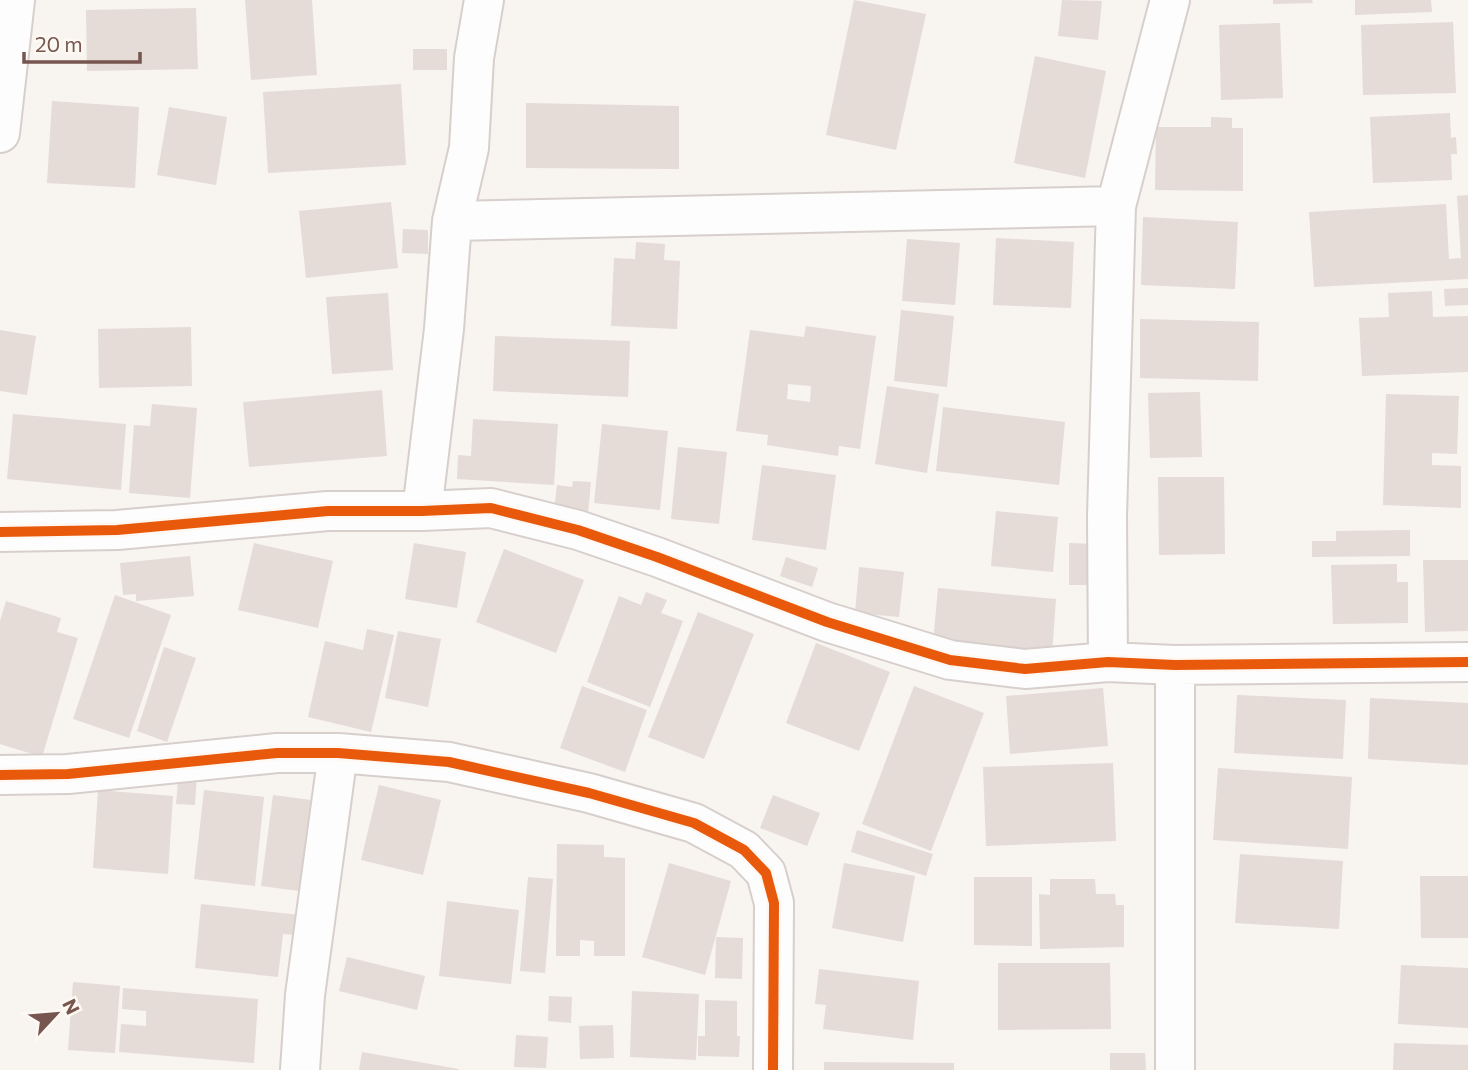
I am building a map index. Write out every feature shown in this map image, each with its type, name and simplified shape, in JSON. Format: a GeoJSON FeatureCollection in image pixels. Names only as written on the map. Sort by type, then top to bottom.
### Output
{"type":"FeatureCollection","features":[{"type":"Feature","properties":{"kind":"street"},"geometry":{"type":"LineString","coordinates":[[0,133],[15,0]]}},
{"type":"Feature","properties":{"kind":"street"},"geometry":{"type":"LineString","coordinates":[[422,511],[444,329],[452,221],[468,148],[474,58],[484,0]]}},
{"type":"Feature","properties":{"kind":"street"},"geometry":{"type":"LineString","coordinates":[[1108,662],[1107,516],[1116,206],[1170,0]]}},
{"type":"Feature","properties":{"kind":"street"},"geometry":{"type":"LineString","coordinates":[[452,221],[1116,206]]}},
{"type":"Feature","properties":{"kind":"street"},"geometry":{"type":"LineString","coordinates":[[0,532],[117,530],[328,511],[491,508],[578,530],[827,622],[950,660],[1025,670],[1108,662],[1175,665],[1468,662]]}},
{"type":"Feature","properties":{"kind":"street"},"geometry":{"type":"LineString","coordinates":[[1175,665],[1175,1070]]}},
{"type":"Feature","properties":{"kind":"street"},"geometry":{"type":"LineString","coordinates":[[0,775],[68,774],[277,753],[338,753],[449,762],[589,793],[694,823],[744,850],[766,873],[774,903],[773,1070]]}},
{"type":"Feature","properties":{"kind":"street"},"geometry":{"type":"LineString","coordinates":[[300,1070],[305,995],[338,753]]}},
{"type":"Feature","properties":{"kind":"building"},"geometry":{"type":"Polygon","coordinates":[[[245,0],[312,0],[317,75],[251,80],[245,0]]]}},
{"type":"Feature","properties":{"kind":"building"},"geometry":{"type":"Polygon","coordinates":[[[854,0],[926,14],[896,150],[826,135],[854,0]]]}},
{"type":"Feature","properties":{"kind":"building"},"geometry":{"type":"Polygon","coordinates":[[[1062,0],[1102,1],[1098,40],[1058,36],[1062,0]]]}},
{"type":"Feature","properties":{"kind":"building"},"geometry":{"type":"Polygon","coordinates":[[[1273,0],[1312,0],[1313,3],[1273,4],[1273,0]]]}},
{"type":"Feature","properties":{"kind":"building"},"geometry":{"type":"Polygon","coordinates":[[[1355,0],[1431,0],[1432,12],[1355,15],[1355,0]]]}},
{"type":"Feature","properties":{"kind":"building"},"geometry":{"type":"Polygon","coordinates":[[[196,8],[198,69],[87,71],[86,10],[196,8]]]}},
{"type":"Feature","properties":{"kind":"building"},"geometry":{"type":"Polygon","coordinates":[[[1453,22],[1456,93],[1363,95],[1361,25],[1453,22]]]}},
{"type":"Feature","properties":{"kind":"building"},"geometry":{"type":"Polygon","coordinates":[[[1280,23],[1283,98],[1221,100],[1219,25],[1280,23]]]}},
{"type":"Feature","properties":{"kind":"building"},"geometry":{"type":"Polygon","coordinates":[[[413,49],[447,49],[447,70],[413,70],[413,49]]]}},
{"type":"Feature","properties":{"kind":"building"},"geometry":{"type":"Polygon","coordinates":[[[1035,56],[1106,71],[1085,178],[1014,163],[1035,56]]]}},
{"type":"Feature","properties":{"kind":"building"},"geometry":{"type":"Polygon","coordinates":[[[401,84],[406,165],[268,173],[263,92],[401,84]]]}},
{"type":"Feature","properties":{"kind":"building"},"geometry":{"type":"Polygon","coordinates":[[[52,101],[139,107],[135,188],[47,183],[52,101]]]}},
{"type":"Feature","properties":{"kind":"building"},"geometry":{"type":"Polygon","coordinates":[[[526,103],[679,106],[679,169],[526,168],[526,103]]]}},
{"type":"Feature","properties":{"kind":"building"},"geometry":{"type":"Polygon","coordinates":[[[169,107],[227,117],[216,185],[157,175],[169,107]]]}},
{"type":"Feature","properties":{"kind":"building"},"geometry":{"type":"Polygon","coordinates":[[[1450,113],[1451,138],[1456,137],[1457,154],[1451,154],[1452,180],[1373,183],[1370,117],[1450,113]]]}},
{"type":"Feature","properties":{"kind":"building"},"geometry":{"type":"Polygon","coordinates":[[[1211,117],[1232,118],[1232,128],[1243,128],[1243,191],[1155,190],[1156,127],[1211,127],[1211,117]]]}},
{"type":"Feature","properties":{"kind":"building"},"geometry":{"type":"Polygon","coordinates":[[[1468,195],[1468,279],[1314,287],[1309,212],[1446,204],[1449,259],[1461,258],[1457,196],[1468,195]]]}},
{"type":"Feature","properties":{"kind":"building"},"geometry":{"type":"Polygon","coordinates":[[[391,202],[398,268],[306,278],[299,211],[391,202]]]}},
{"type":"Feature","properties":{"kind":"building"},"geometry":{"type":"Polygon","coordinates":[[[1143,217],[1238,222],[1235,289],[1141,285],[1143,217]]]}},
{"type":"Feature","properties":{"kind":"building"},"geometry":{"type":"Polygon","coordinates":[[[403,229],[428,230],[428,254],[402,253],[403,229]]]}},
{"type":"Feature","properties":{"kind":"building"},"geometry":{"type":"Polygon","coordinates":[[[996,238],[1074,242],[1071,308],[993,305],[996,238]]]}},
{"type":"Feature","properties":{"kind":"building"},"geometry":{"type":"Polygon","coordinates":[[[907,239],[960,243],[955,305],[902,301],[907,239]]]}},
{"type":"Feature","properties":{"kind":"building"},"geometry":{"type":"Polygon","coordinates":[[[636,242],[665,244],[664,260],[680,261],[677,329],[611,326],[614,258],[635,259],[636,242]]]}},
{"type":"Feature","properties":{"kind":"building"},"geometry":{"type":"Polygon","coordinates":[[[1468,288],[1468,305],[1445,306],[1444,289],[1468,288]]]}},
{"type":"Feature","properties":{"kind":"building"},"geometry":{"type":"Polygon","coordinates":[[[1432,291],[1433,317],[1468,316],[1468,372],[1362,376],[1359,318],[1389,317],[1388,293],[1432,291]]]}},
{"type":"Feature","properties":{"kind":"building"},"geometry":{"type":"Polygon","coordinates":[[[388,293],[393,370],[332,374],[326,297],[388,293]]]}},
{"type":"Feature","properties":{"kind":"building"},"geometry":{"type":"Polygon","coordinates":[[[901,310],[954,316],[947,387],[894,381],[901,310]]]}},
{"type":"Feature","properties":{"kind":"building"},"geometry":{"type":"Polygon","coordinates":[[[1140,319],[1259,322],[1258,381],[1140,378],[1140,319]]]}},
{"type":"Feature","properties":{"kind":"building"},"geometry":{"type":"Polygon","coordinates":[[[806,326],[876,336],[860,449],[839,446],[838,456],[767,445],[768,435],[736,431],[750,330],[804,337],[806,326]],[[788,384],[787,399],[810,402],[811,386],[788,384]]]}},
{"type":"Feature","properties":{"kind":"building"},"geometry":{"type":"Polygon","coordinates":[[[191,327],[192,386],[99,388],[98,329],[191,327]]]}},
{"type":"Feature","properties":{"kind":"building"},"geometry":{"type":"Polygon","coordinates":[[[0,330],[36,336],[27,395],[0,391],[0,330]]]}},
{"type":"Feature","properties":{"kind":"building"},"geometry":{"type":"Polygon","coordinates":[[[495,336],[630,341],[628,397],[493,391],[495,336]]]}},
{"type":"Feature","properties":{"kind":"building"},"geometry":{"type":"Polygon","coordinates":[[[887,386],[939,394],[927,473],[875,464],[887,386]]]}},
{"type":"Feature","properties":{"kind":"building"},"geometry":{"type":"Polygon","coordinates":[[[382,390],[387,456],[249,467],[243,402],[382,390]]]}},
{"type":"Feature","properties":{"kind":"building"},"geometry":{"type":"Polygon","coordinates":[[[1200,392],[1202,457],[1150,458],[1148,393],[1200,392]]]}},
{"type":"Feature","properties":{"kind":"building"},"geometry":{"type":"Polygon","coordinates":[[[1386,394],[1459,396],[1457,454],[1432,453],[1432,465],[1461,466],[1461,508],[1383,505],[1386,394]]]}},
{"type":"Feature","properties":{"kind":"building"},"geometry":{"type":"Polygon","coordinates":[[[152,404],[197,408],[190,498],[129,493],[134,425],[150,426],[152,404]]]}},
{"type":"Feature","properties":{"kind":"building"},"geometry":{"type":"Polygon","coordinates":[[[943,407],[1065,422],[1059,485],[936,471],[943,407]]]}},
{"type":"Feature","properties":{"kind":"building"},"geometry":{"type":"Polygon","coordinates":[[[13,414],[126,424],[121,490],[7,479],[13,414]]]}},
{"type":"Feature","properties":{"kind":"building"},"geometry":{"type":"Polygon","coordinates":[[[473,419],[558,424],[554,485],[457,479],[458,455],[471,456],[473,419]]]}},
{"type":"Feature","properties":{"kind":"building"},"geometry":{"type":"Polygon","coordinates":[[[602,424],[668,431],[660,510],[594,503],[602,424]]]}},
{"type":"Feature","properties":{"kind":"building"},"geometry":{"type":"Polygon","coordinates":[[[678,447],[727,452],[719,524],[671,519],[678,447]]]}},
{"type":"Feature","properties":{"kind":"building"},"geometry":{"type":"Polygon","coordinates":[[[762,465],[836,475],[826,550],[752,540],[762,465]]]}},
{"type":"Feature","properties":{"kind":"building"},"geometry":{"type":"Polygon","coordinates":[[[1158,477],[1224,477],[1225,554],[1159,555],[1158,477]]]}},
{"type":"Feature","properties":{"kind":"building"},"geometry":{"type":"Polygon","coordinates":[[[573,481],[591,482],[588,513],[554,510],[557,485],[572,487],[573,481]]]}},
{"type":"Feature","properties":{"kind":"building"},"geometry":{"type":"Polygon","coordinates":[[[996,511],[1058,517],[1053,572],[991,566],[996,511]]]}},
{"type":"Feature","properties":{"kind":"building"},"geometry":{"type":"Polygon","coordinates":[[[1410,530],[1410,556],[1312,557],[1312,541],[1336,541],[1336,531],[1410,530]]]}},
{"type":"Feature","properties":{"kind":"building"},"geometry":{"type":"Polygon","coordinates":[[[254,543],[333,561],[318,628],[238,610],[254,543]]]}},
{"type":"Feature","properties":{"kind":"building"},"geometry":{"type":"Polygon","coordinates":[[[414,543],[466,552],[457,608],[405,599],[414,543]]]}},
{"type":"Feature","properties":{"kind":"building"},"geometry":{"type":"Polygon","coordinates":[[[1069,543],[1094,544],[1094,585],[1069,585],[1069,543]]]}},
{"type":"Feature","properties":{"kind":"building"},"geometry":{"type":"Polygon","coordinates":[[[504,549],[584,580],[556,653],[476,622],[504,549]]]}},
{"type":"Feature","properties":{"kind":"building"},"geometry":{"type":"Polygon","coordinates":[[[190,556],[194,596],[136,601],[136,594],[123,595],[120,563],[190,556]]]}},
{"type":"Feature","properties":{"kind":"building"},"geometry":{"type":"Polygon","coordinates":[[[786,557],[818,568],[812,587],[780,576],[786,557]]]}},
{"type":"Feature","properties":{"kind":"building"},"geometry":{"type":"Polygon","coordinates":[[[1423,560],[1468,560],[1468,631],[1425,632],[1423,560]]]}},
{"type":"Feature","properties":{"kind":"building"},"geometry":{"type":"Polygon","coordinates":[[[1397,564],[1397,582],[1408,582],[1408,623],[1333,624],[1331,565],[1397,564]]]}},
{"type":"Feature","properties":{"kind":"building"},"geometry":{"type":"Polygon","coordinates":[[[859,567],[904,572],[899,617],[855,613],[859,567]]]}},
{"type":"Feature","properties":{"kind":"building"},"geometry":{"type":"Polygon","coordinates":[[[938,588],[1056,599],[1052,654],[933,643],[938,588]]]}},
{"type":"Feature","properties":{"kind":"building"},"geometry":{"type":"Polygon","coordinates":[[[646,592],[667,600],[661,613],[683,621],[650,707],[587,682],[619,596],[641,605],[646,592]]]}},
{"type":"Feature","properties":{"kind":"building"},"geometry":{"type":"Polygon","coordinates":[[[115,595],[171,615],[129,738],[73,719],[115,595]]]}},
{"type":"Feature","properties":{"kind":"building"},"geometry":{"type":"Polygon","coordinates":[[[6,601],[61,618],[57,632],[78,638],[42,757],[0,744],[0,621],[6,601]]]}},
{"type":"Feature","properties":{"kind":"building"},"geometry":{"type":"Polygon","coordinates":[[[698,612],[754,634],[704,759],[648,737],[698,612]]]}},
{"type":"Feature","properties":{"kind":"building"},"geometry":{"type":"Polygon","coordinates":[[[367,629],[394,635],[371,732],[308,717],[325,641],[363,650],[367,629]]]}},
{"type":"Feature","properties":{"kind":"building"},"geometry":{"type":"Polygon","coordinates":[[[398,631],[441,639],[428,707],[385,698],[398,631]]]}},
{"type":"Feature","properties":{"kind":"building"},"geometry":{"type":"Polygon","coordinates":[[[816,643],[890,672],[859,751],[786,723],[816,643]]]}},
{"type":"Feature","properties":{"kind":"building"},"geometry":{"type":"Polygon","coordinates":[[[164,647],[196,658],[167,742],[137,731],[164,647]]]}},
{"type":"Feature","properties":{"kind":"building"},"geometry":{"type":"Polygon","coordinates":[[[582,686],[647,710],[625,772],[560,748],[582,686]]]}},
{"type":"Feature","properties":{"kind":"building"},"geometry":{"type":"Polygon","coordinates":[[[914,686],[984,713],[931,851],[862,824],[914,686]]]}},
{"type":"Feature","properties":{"kind":"building"},"geometry":{"type":"Polygon","coordinates":[[[1103,688],[1108,746],[1010,754],[1006,696],[1103,688]]]}},
{"type":"Feature","properties":{"kind":"building"},"geometry":{"type":"Polygon","coordinates":[[[1237,695],[1346,700],[1343,759],[1234,753],[1237,695]]]}},
{"type":"Feature","properties":{"kind":"building"},"geometry":{"type":"Polygon","coordinates":[[[1370,698],[1468,703],[1468,765],[1368,759],[1370,698]]]}},
{"type":"Feature","properties":{"kind":"building"},"geometry":{"type":"Polygon","coordinates":[[[1113,763],[1116,841],[986,846],[983,767],[1113,763]]]}},
{"type":"Feature","properties":{"kind":"building"},"geometry":{"type":"Polygon","coordinates":[[[1218,768],[1352,777],[1348,849],[1213,840],[1218,768]]]}},
{"type":"Feature","properties":{"kind":"building"},"geometry":{"type":"Polygon","coordinates":[[[179,771],[197,773],[195,805],[176,804],[179,771]]]}},
{"type":"Feature","properties":{"kind":"building"},"geometry":{"type":"Polygon","coordinates":[[[379,785],[441,800],[423,875],[361,860],[379,785]]]}},
{"type":"Feature","properties":{"kind":"building"},"geometry":{"type":"Polygon","coordinates":[[[98,790],[173,796],[168,874],[93,868],[98,790]]]}},
{"type":"Feature","properties":{"kind":"building"},"geometry":{"type":"Polygon","coordinates":[[[204,790],[264,797],[255,886],[194,879],[204,790]]]}},
{"type":"Feature","properties":{"kind":"building"},"geometry":{"type":"Polygon","coordinates":[[[273,795],[311,800],[299,891],[261,886],[273,795]]]}},
{"type":"Feature","properties":{"kind":"building"},"geometry":{"type":"Polygon","coordinates":[[[773,795],[820,813],[807,846],[760,828],[773,795]]]}},
{"type":"Feature","properties":{"kind":"building"},"geometry":{"type":"Polygon","coordinates":[[[857,830],[933,854],[926,876],[851,852],[857,830]]]}},
{"type":"Feature","properties":{"kind":"building"},"geometry":{"type":"Polygon","coordinates":[[[557,844],[604,845],[604,857],[625,858],[625,956],[594,956],[594,941],[580,940],[580,956],[556,956],[557,844]]]}},
{"type":"Feature","properties":{"kind":"building"},"geometry":{"type":"Polygon","coordinates":[[[1240,854],[1343,861],[1339,929],[1235,923],[1240,854]]]}},
{"type":"Feature","properties":{"kind":"building"},"geometry":{"type":"Polygon","coordinates":[[[669,863],[731,881],[705,975],[642,957],[669,863]]]}},
{"type":"Feature","properties":{"kind":"building"},"geometry":{"type":"Polygon","coordinates":[[[844,863],[915,876],[903,942],[832,928],[844,863]]]}},
{"type":"Feature","properties":{"kind":"building"},"geometry":{"type":"Polygon","coordinates":[[[1420,876],[1468,876],[1468,938],[1421,938],[1420,876]]]}},
{"type":"Feature","properties":{"kind":"building"},"geometry":{"type":"Polygon","coordinates":[[[528,877],[553,879],[545,973],[520,971],[528,877]]]}},
{"type":"Feature","properties":{"kind":"building"},"geometry":{"type":"Polygon","coordinates":[[[974,877],[1032,877],[1032,946],[974,945],[974,877]]]}},
{"type":"Feature","properties":{"kind":"building"},"geometry":{"type":"Polygon","coordinates":[[[1050,879],[1095,879],[1096,894],[1115,894],[1116,905],[1124,905],[1124,947],[1040,949],[1039,894],[1050,895],[1050,879]]]}},
{"type":"Feature","properties":{"kind":"building"},"geometry":{"type":"Polygon","coordinates":[[[447,901],[519,910],[511,984],[439,976],[447,901]]]}},
{"type":"Feature","properties":{"kind":"building"},"geometry":{"type":"Polygon","coordinates":[[[201,904],[300,915],[298,935],[283,934],[278,977],[195,968],[201,904]]]}},
{"type":"Feature","properties":{"kind":"building"},"geometry":{"type":"Polygon","coordinates":[[[716,937],[743,938],[742,979],[715,978],[716,937]]]}},
{"type":"Feature","properties":{"kind":"building"},"geometry":{"type":"Polygon","coordinates":[[[347,957],[425,976],[417,1010],[339,991],[347,957]]]}},
{"type":"Feature","properties":{"kind":"building"},"geometry":{"type":"Polygon","coordinates":[[[998,963],[1110,963],[1111,1029],[998,1030],[998,963]]]}},
{"type":"Feature","properties":{"kind":"building"},"geometry":{"type":"Polygon","coordinates":[[[1401,965],[1468,968],[1468,1028],[1398,1024],[1401,965]]]}},
{"type":"Feature","properties":{"kind":"building"},"geometry":{"type":"Polygon","coordinates":[[[819,969],[919,981],[913,1040],[823,1029],[826,1005],[815,1004],[819,969]]]}},
{"type":"Feature","properties":{"kind":"building"},"geometry":{"type":"Polygon","coordinates":[[[73,982],[120,986],[115,1053],[68,1050],[73,982]]]}},
{"type":"Feature","properties":{"kind":"building"},"geometry":{"type":"Polygon","coordinates":[[[123,988],[258,999],[254,1063],[119,1052],[121,1024],[146,1026],[146,1011],[122,1009],[123,988]]]}},
{"type":"Feature","properties":{"kind":"building"},"geometry":{"type":"Polygon","coordinates":[[[632,991],[699,994],[696,1060],[630,1057],[632,991]]]}},
{"type":"Feature","properties":{"kind":"building"},"geometry":{"type":"Polygon","coordinates":[[[549,996],[572,997],[571,1023],[548,1021],[549,996]]]}},
{"type":"Feature","properties":{"kind":"building"},"geometry":{"type":"Polygon","coordinates":[[[705,1000],[737,1001],[739,1057],[698,1056],[698,1036],[705,1036],[705,1000]]]}},
{"type":"Feature","properties":{"kind":"building"},"geometry":{"type":"Polygon","coordinates":[[[613,1025],[614,1058],[580,1059],[579,1026],[613,1025]]]}},
{"type":"Feature","properties":{"kind":"building"},"geometry":{"type":"Polygon","coordinates":[[[516,1035],[548,1037],[546,1068],[514,1067],[516,1035]]]}},
{"type":"Feature","properties":{"kind":"building"},"geometry":{"type":"Polygon","coordinates":[[[1394,1043],[1468,1045],[1468,1070],[1393,1070],[1394,1043]]]}},
{"type":"Feature","properties":{"kind":"building"},"geometry":{"type":"Polygon","coordinates":[[[362,1052],[459,1069],[459,1070],[359,1070],[362,1052]]]}},
{"type":"Feature","properties":{"kind":"building"},"geometry":{"type":"Polygon","coordinates":[[[1110,1053],[1145,1053],[1146,1070],[1110,1070],[1110,1053]]]}},
{"type":"Feature","properties":{"kind":"building"},"geometry":{"type":"Polygon","coordinates":[[[824,1062],[954,1063],[954,1070],[824,1070],[824,1062]]]}},
{"type":"Feature","properties":{"kind":"cycle path"},"geometry":{"type":"LineString","coordinates":[[0,532],[117,530],[328,511],[491,508],[578,530],[827,622],[950,660],[1025,669],[1108,662],[1175,665],[1468,662]]}},
{"type":"Feature","properties":{"kind":"cycle path"},"geometry":{"type":"LineString","coordinates":[[0,775],[68,774],[277,753],[338,753],[449,762],[589,793],[694,823],[744,850],[766,873],[774,903],[773,1070]]}}]}
